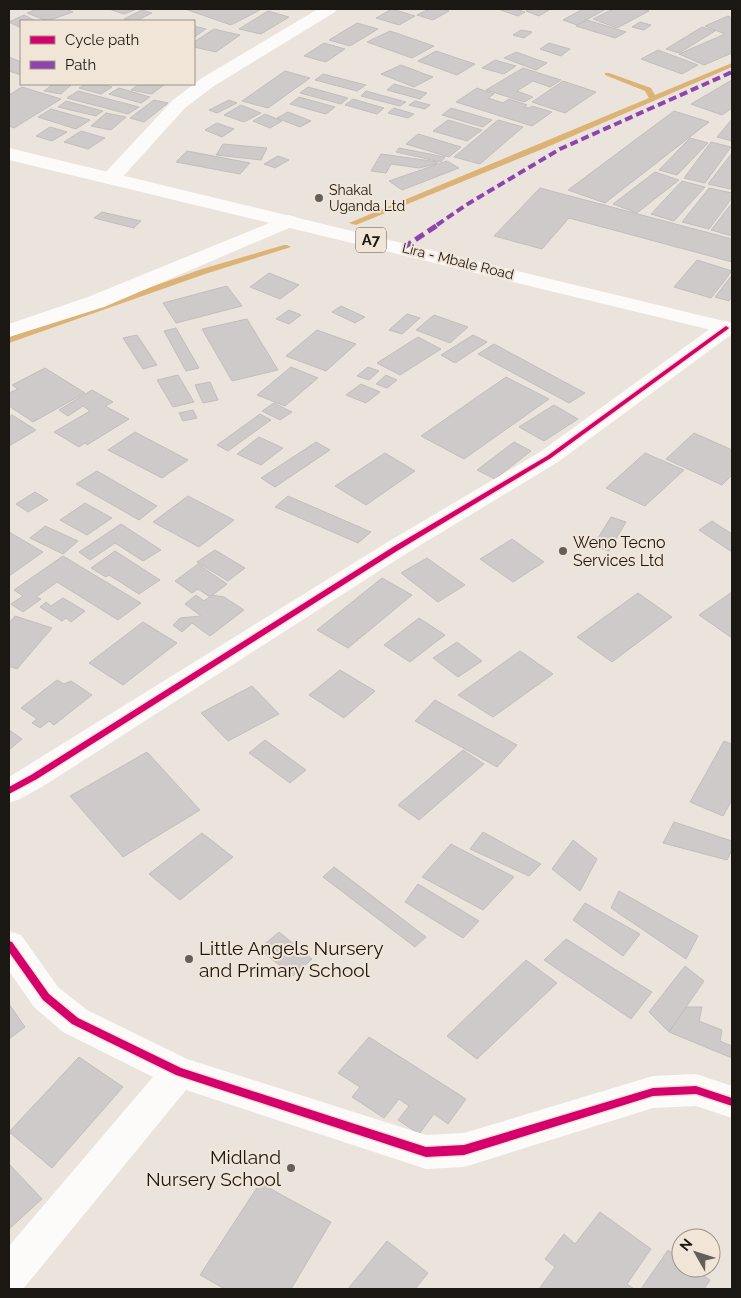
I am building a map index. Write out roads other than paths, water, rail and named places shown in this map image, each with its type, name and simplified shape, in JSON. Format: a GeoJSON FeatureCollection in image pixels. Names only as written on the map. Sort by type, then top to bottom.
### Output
{"type":"FeatureCollection","features":[{"type":"Feature","properties":{"kind":"street"},"geometry":{"type":"LineString","coordinates":[[111,178],[179,104],[208,82],[329,9]]}},
{"type":"Feature","properties":{"kind":"street","name":"Lira - Mbale Road"},"geometry":{"type":"LineString","coordinates":[[9,154],[289,220],[729,328]]}},
{"type":"Feature","properties":{"kind":"street"},"geometry":{"type":"LineString","coordinates":[[9,331],[96,302],[289,220]]}},
{"type":"Feature","properties":{"kind":"street"},"geometry":{"type":"LineString","coordinates":[[9,791],[395,549],[549,457],[729,328]]}},
{"type":"Feature","properties":{"kind":"street"},"geometry":{"type":"LineString","coordinates":[[9,945],[46,997],[75,1021],[179,1072],[426,1152],[464,1150],[652,1092],[696,1090],[732,1102]]}},
{"type":"Feature","properties":{"kind":"street"},"geometry":{"type":"LineString","coordinates":[[9,1275],[179,1072]]}},
{"type":"Feature","properties":{"kind":"waterway"},"geometry":{"type":"LineString","coordinates":[[653,99],[732,65]]}},
{"type":"Feature","properties":{"kind":"waterway"},"geometry":{"type":"LineString","coordinates":[[607,74],[648,90],[653,99]]}},
{"type":"Feature","properties":{"kind":"waterway"},"geometry":{"type":"LineString","coordinates":[[353,223],[653,99]]}},
{"type":"Feature","properties":{"kind":"waterway"},"geometry":{"type":"LineString","coordinates":[[9,340],[205,271],[287,247]]}},
{"type":"Feature","properties":{"kind":"place","name":"Shakal Uganda Ltd"},"geometry":{"type":"Point","coordinates":[319,198]}},
{"type":"Feature","properties":{"kind":"place","name":"Weno Tecno Services Ltd"},"geometry":{"type":"Point","coordinates":[563,551]}},
{"type":"Feature","properties":{"kind":"place","name":"Little Angels Nursery and Primary School"},"geometry":{"type":"Point","coordinates":[189,959]}},
{"type":"Feature","properties":{"kind":"place","name":"Midland Nursery School"},"geometry":{"type":"Point","coordinates":[291,1168]}}]}
